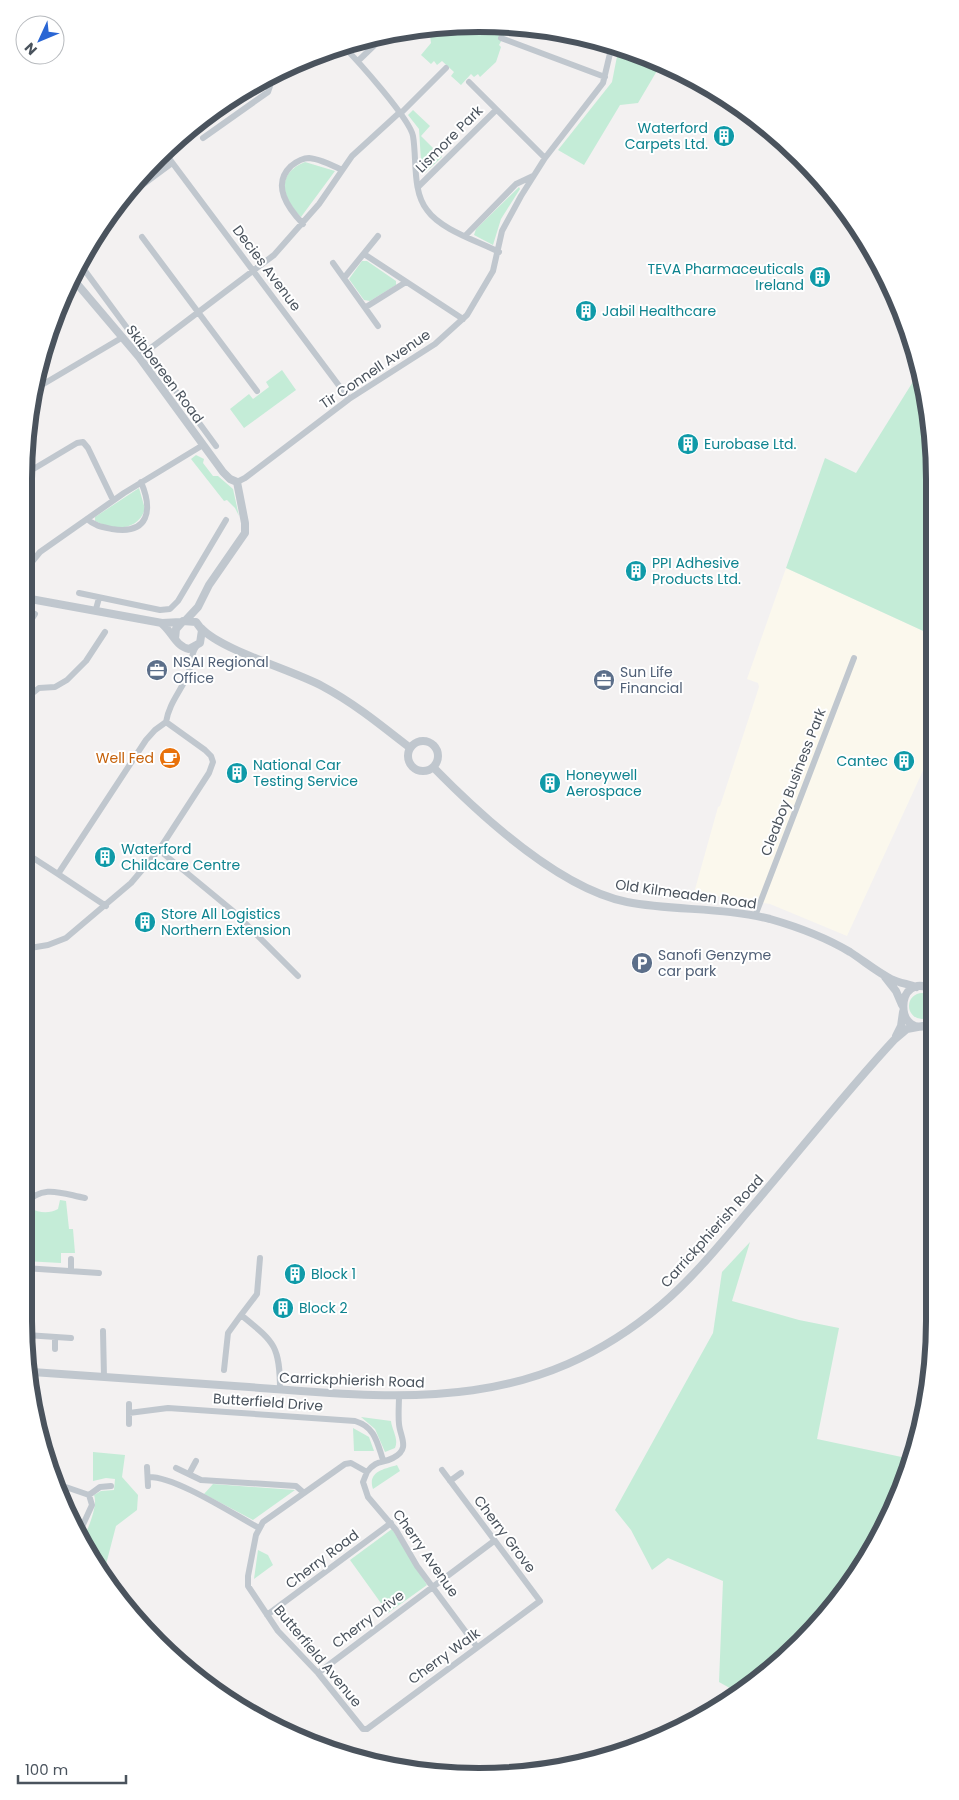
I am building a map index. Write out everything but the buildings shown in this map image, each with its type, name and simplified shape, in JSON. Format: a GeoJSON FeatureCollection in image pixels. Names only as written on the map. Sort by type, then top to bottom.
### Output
{"type":"FeatureCollection","features":[{"type":"Feature","properties":{"kind":"street"},"geometry":{"type":"LineString","coordinates":[[501,38],[605,77]]}},
{"type":"Feature","properties":{"kind":"street"},"geometry":{"type":"LineString","coordinates":[[358,61],[374,45]]}},
{"type":"Feature","properties":{"kind":"street","name":"Lismore Park"},"geometry":{"type":"LineString","coordinates":[[349,52],[400,114],[412,134],[419,186],[423,204],[429,214],[465,236],[499,252]]}},
{"type":"Feature","properties":{"kind":"street"},"geometry":{"type":"LineString","coordinates":[[499,252],[503,228],[533,176],[602,85],[610,52]]}},
{"type":"Feature","properties":{"kind":"street"},"geometry":{"type":"LineString","coordinates":[[139,357],[278,251],[303,224],[355,152],[400,114],[446,68]]}},
{"type":"Feature","properties":{"kind":"street","name":"Lismore Park"},"geometry":{"type":"LineString","coordinates":[[469,82],[545,158]]}},
{"type":"Feature","properties":{"kind":"street"},"geometry":{"type":"LineString","coordinates":[[203,138],[268,92],[270,85]]}},
{"type":"Feature","properties":{"kind":"street","name":"Lismore Park"},"geometry":{"type":"LineString","coordinates":[[419,186],[496,110]]}},
{"type":"Feature","properties":{"kind":"street","name":"Decies Avenue"},"geometry":{"type":"LineString","coordinates":[[168,158],[349,399]]}},
{"type":"Feature","properties":{"kind":"street"},"geometry":{"type":"LineString","coordinates":[[303,224],[290,209],[283,193],[282,183],[288,170],[298,161],[310,158],[342,170]]}},
{"type":"Feature","properties":{"kind":"street"},"geometry":{"type":"LineString","coordinates":[[144,183],[172,163]]}},
{"type":"Feature","properties":{"kind":"street"},"geometry":{"type":"LineString","coordinates":[[465,236],[516,184],[533,176]]}},
{"type":"Feature","properties":{"kind":"street"},"geometry":{"type":"LineString","coordinates":[[344,278],[378,236]]}},
{"type":"Feature","properties":{"kind":"street"},"geometry":{"type":"LineString","coordinates":[[142,237],[257,391]]}},
{"type":"Feature","properties":{"kind":"street","name":"Tir Connell Avenue"},"geometry":{"type":"LineString","coordinates":[[237,482],[245,478],[349,399],[435,344],[463,319],[474,305],[494,271],[499,252]]}},
{"type":"Feature","properties":{"kind":"street"},"geometry":{"type":"LineString","coordinates":[[364,254],[463,319]]}},
{"type":"Feature","properties":{"kind":"street"},"geometry":{"type":"LineString","coordinates":[[333,264],[378,326]]}},
{"type":"Feature","properties":{"kind":"street","name":"Skibbereen Road"},"geometry":{"type":"LineString","coordinates":[[85,270],[136,340]]}},
{"type":"Feature","properties":{"kind":"street"},"geometry":{"type":"LineString","coordinates":[[366,308],[406,282]]}},
{"type":"Feature","properties":{"kind":"street","name":"Skibbereen Road"},"geometry":{"type":"LineString","coordinates":[[78,284],[139,357],[225,475],[237,482]]}},
{"type":"Feature","properties":{"kind":"street"},"geometry":{"type":"LineString","coordinates":[[96,305],[105,298]]}},
{"type":"Feature","properties":{"kind":"street"},"geometry":{"type":"LineString","coordinates":[[43,384],[123,338]]}},
{"type":"Feature","properties":{"kind":"street","name":"Skibbereen Road"},"geometry":{"type":"LineString","coordinates":[[156,364],[216,446]]}},
{"type":"Feature","properties":{"kind":"street"},"geometry":{"type":"LineString","coordinates":[[176,408],[184,402]]}},
{"type":"Feature","properties":{"kind":"street"},"geometry":{"type":"LineString","coordinates":[[32,470],[75,444],[83,442],[88,448],[113,500]]}},
{"type":"Feature","properties":{"kind":"street"},"geometry":{"type":"LineString","coordinates":[[32,562],[40,552],[113,500],[203,445]]}},
{"type":"Feature","properties":{"kind":"street"},"geometry":{"type":"LineString","coordinates":[[87,519],[101,527],[125,531],[136,528],[144,519],[148,510],[148,500],[141,482]]}},
{"type":"Feature","properties":{"kind":"street"},"geometry":{"type":"LineString","coordinates":[[178,643],[176,629],[198,607],[209,585],[245,533],[245,522],[237,482]]}},
{"type":"Feature","properties":{"kind":"street"},"geometry":{"type":"LineString","coordinates":[[79,593],[156,610],[170,609],[183,593],[226,520]]}},
{"type":"Feature","properties":{"kind":"street"},"geometry":{"type":"LineString","coordinates":[[96,610],[98,598]]}},
{"type":"Feature","properties":{"kind":"street"},"geometry":{"type":"LineString","coordinates":[[32,599],[159,622],[193,621],[218,642],[322,686],[352,704],[410,748]]}},
{"type":"Feature","properties":{"kind":"street"},"geometry":{"type":"LineString","coordinates":[[58,874],[146,740],[166,722],[170,705],[187,677],[192,654],[203,637],[198,607]]}},
{"type":"Feature","properties":{"kind":"street"},"geometry":{"type":"LineString","coordinates":[[32,618],[35,614]]}},
{"type":"Feature","properties":{"kind":"street"},"geometry":{"type":"LineString","coordinates":[[159,622],[188,657],[190,666]]}},
{"type":"Feature","properties":{"kind":"street"},"geometry":{"type":"LineString","coordinates":[[32,694],[39,688],[64,683],[86,661],[105,632]]}},
{"type":"Feature","properties":{"kind":"street"},"geometry":{"type":"LineString","coordinates":[[178,643],[189,649],[218,642]]}},
{"type":"Feature","properties":{"kind":"street","name":"Cleaboy Business Park"},"geometry":{"type":"LineString","coordinates":[[755,916],[854,658]]}},
{"type":"Feature","properties":{"kind":"street"},"geometry":{"type":"LineString","coordinates":[[32,947],[61,941],[106,906],[138,876],[159,850],[206,778],[213,762],[209,753],[166,722]]}},
{"type":"Feature","properties":{"kind":"street"},"geometry":{"type":"LineString","coordinates":[[418,742],[432,744],[438,757],[433,767],[421,771],[413,767],[408,758],[410,748],[418,742]]}},
{"type":"Feature","properties":{"kind":"street","name":"Old Kilmeaden Road"},"geometry":{"type":"LineString","coordinates":[[433,767],[477,810],[526,850],[559,872],[598,894],[637,903],[755,916],[783,923],[830,941],[899,982],[916,987],[926,986]]}},
{"type":"Feature","properties":{"kind":"street"},"geometry":{"type":"LineString","coordinates":[[159,850],[233,911],[298,976]]}},
{"type":"Feature","properties":{"kind":"street"},"geometry":{"type":"LineString","coordinates":[[32,857],[106,906]]}},
{"type":"Feature","properties":{"kind":"street","name":"Old Kilmeaden Road"},"geometry":{"type":"LineString","coordinates":[[877,970],[892,985],[903,1008]]}},
{"type":"Feature","properties":{"kind":"street"},"geometry":{"type":"LineString","coordinates":[[916,987],[906,995],[903,1008],[909,1021],[926,1024]]}},
{"type":"Feature","properties":{"kind":"street","name":"Carrickphierish Road"},"geometry":{"type":"LineString","coordinates":[[891,1043],[901,1026],[903,1008]]}},
{"type":"Feature","properties":{"kind":"street","name":"Carrickphierish Road"},"geometry":{"type":"LineString","coordinates":[[35,1372],[280,1390],[399,1396],[462,1393],[518,1382],[582,1356],[645,1318],[675,1293],[891,1043],[907,1029],[926,1026]]}},
{"type":"Feature","properties":{"kind":"street"},"geometry":{"type":"LineString","coordinates":[[32,1196],[45,1191],[85,1198]]}},
{"type":"Feature","properties":{"kind":"street"},"geometry":{"type":"LineString","coordinates":[[224,1370],[228,1333],[257,1294],[260,1258]]}},
{"type":"Feature","properties":{"kind":"street"},"geometry":{"type":"LineString","coordinates":[[71,1259],[72,1270]]}},
{"type":"Feature","properties":{"kind":"street"},"geometry":{"type":"LineString","coordinates":[[32,1268],[99,1273]]}},
{"type":"Feature","properties":{"kind":"street"},"geometry":{"type":"LineString","coordinates":[[241,1315],[268,1337],[275,1347],[279,1362],[280,1390]]}},
{"type":"Feature","properties":{"kind":"street"},"geometry":{"type":"LineString","coordinates":[[103,1332],[104,1377]]}},
{"type":"Feature","properties":{"kind":"street"},"geometry":{"type":"LineString","coordinates":[[33,1335],[71,1338]]}},
{"type":"Feature","properties":{"kind":"street"},"geometry":{"type":"LineString","coordinates":[[55,1337],[56,1349]]}},
{"type":"Feature","properties":{"kind":"street"},"geometry":{"type":"LineString","coordinates":[[148,1477],[160,1477],[178,1485],[259,1528],[263,1522],[345,1464],[351,1463],[367,1472],[374,1464],[398,1455],[403,1446],[403,1437],[398,1425],[399,1396]]}},
{"type":"Feature","properties":{"kind":"street"},"geometry":{"type":"LineString","coordinates":[[129,1404],[129,1424]]}},
{"type":"Feature","properties":{"kind":"street","name":"Butterfield Drive"},"geometry":{"type":"LineString","coordinates":[[129,1413],[168,1408],[355,1421],[364,1424],[372,1431],[383,1460]]}},
{"type":"Feature","properties":{"kind":"street"},"geometry":{"type":"LineString","coordinates":[[189,1474],[196,1461]]}},
{"type":"Feature","properties":{"kind":"street"},"geometry":{"type":"LineString","coordinates":[[147,1467],[148,1486]]}},
{"type":"Feature","properties":{"kind":"street"},"geometry":{"type":"LineString","coordinates":[[176,1468],[201,1480],[296,1486],[304,1493]]}},
{"type":"Feature","properties":{"kind":"street","name":"Cherry Grove"},"geometry":{"type":"LineString","coordinates":[[442,1470],[540,1601]]}},
{"type":"Feature","properties":{"kind":"street","name":"Cherry Avenue"},"geometry":{"type":"LineString","coordinates":[[367,1472],[363,1482],[364,1491],[391,1523],[417,1566],[434,1586],[477,1648]]}},
{"type":"Feature","properties":{"kind":"street"},"geometry":{"type":"LineString","coordinates":[[450,1481],[461,1473]]}},
{"type":"Feature","properties":{"kind":"street"},"geometry":{"type":"LineString","coordinates":[[89,1495],[100,1487],[111,1486]]}},
{"type":"Feature","properties":{"kind":"street"},"geometry":{"type":"LineString","coordinates":[[65,1487],[89,1495]]}},
{"type":"Feature","properties":{"kind":"street"},"geometry":{"type":"LineString","coordinates":[[83,1525],[92,1505],[89,1495]]}},
{"type":"Feature","properties":{"kind":"street","name":"Cherry Road"},"geometry":{"type":"LineString","coordinates":[[267,1615],[391,1523]]}},
{"type":"Feature","properties":{"kind":"street","name":"Butterfield Avenue"},"geometry":{"type":"LineString","coordinates":[[259,1528],[247,1581],[252,1592],[278,1631],[318,1673],[363,1729]]}},
{"type":"Feature","properties":{"kind":"street","name":"Cherry Drive"},"geometry":{"type":"LineString","coordinates":[[318,1673],[494,1541]]}},
{"type":"Feature","properties":{"kind":"street","name":"Cherry Walk"},"geometry":{"type":"LineString","coordinates":[[363,1729],[367,1729],[540,1601]]}},
{"type":"Feature","properties":{"kind":"shaded area"},"geometry":{"type":"Polygon","coordinates":[[[786,568],[926,632],[926,764],[847,936],[770,904],[694,893],[718,807],[720,806],[759,687],[758,683],[747,679],[786,568]]]}},
{"type":"Feature","properties":{"kind":"green space"},"geometry":{"type":"Polygon","coordinates":[[[480,32],[506,33],[499,45],[501,47],[496,62],[480,77],[478,74],[474,77],[471,74],[461,85],[451,76],[454,72],[442,61],[437,65],[434,61],[431,64],[421,55],[431,43],[430,35],[480,32]]]}},
{"type":"Feature","properties":{"kind":"green space"},"geometry":{"type":"Polygon","coordinates":[[[617,54],[657,70],[638,103],[620,105],[584,165],[558,150],[612,82],[617,54]]]}},
{"type":"Feature","properties":{"kind":"green space"},"geometry":{"type":"Polygon","coordinates":[[[413,110],[430,126],[421,136],[442,157],[425,173],[421,161],[419,129],[408,115],[413,110]]]}},
{"type":"Feature","properties":{"kind":"green space"},"geometry":{"type":"Polygon","coordinates":[[[305,162],[335,171],[301,217],[289,202],[285,187],[289,173],[295,167],[305,162]]]}},
{"type":"Feature","properties":{"kind":"green space"},"geometry":{"type":"Polygon","coordinates":[[[519,187],[520,189],[501,219],[493,245],[474,235],[476,229],[519,187]]]}},
{"type":"Feature","properties":{"kind":"green space"},"geometry":{"type":"Polygon","coordinates":[[[362,261],[367,261],[396,281],[396,285],[370,301],[364,300],[349,279],[362,261]]]}},
{"type":"Feature","properties":{"kind":"green space"},"geometry":{"type":"Polygon","coordinates":[[[282,370],[296,390],[244,428],[230,409],[249,394],[253,399],[269,387],[266,382],[282,370]]]}},
{"type":"Feature","properties":{"kind":"green space"},"geometry":{"type":"Polygon","coordinates":[[[915,379],[923,421],[926,450],[926,632],[786,568],[825,458],[856,473],[915,379]]]}},
{"type":"Feature","properties":{"kind":"green space"},"geometry":{"type":"Polygon","coordinates":[[[196,455],[204,459],[203,463],[213,476],[218,476],[233,489],[239,516],[235,508],[227,500],[224,501],[191,459],[196,455]]]}},
{"type":"Feature","properties":{"kind":"green space"},"geometry":{"type":"Polygon","coordinates":[[[139,488],[145,509],[137,522],[125,527],[117,527],[95,521],[95,517],[139,488]]]}},
{"type":"Feature","properties":{"kind":"green space"},"geometry":{"type":"Polygon","coordinates":[[[922,993],[926,994],[926,1018],[922,1019],[913,1015],[909,1006],[913,997],[922,993]]]}},
{"type":"Feature","properties":{"kind":"green space"},"geometry":{"type":"Polygon","coordinates":[[[60,1200],[66,1201],[69,1229],[73,1229],[75,1253],[61,1253],[61,1263],[32,1261],[32,1209],[44,1212],[58,1209],[60,1200]]]}},
{"type":"Feature","properties":{"kind":"green space"},"geometry":{"type":"Polygon","coordinates":[[[750,1242],[732,1301],[799,1320],[839,1328],[817,1439],[905,1458],[892,1492],[867,1544],[834,1593],[796,1637],[752,1675],[732,1689],[719,1682],[723,1581],[668,1558],[652,1570],[631,1530],[615,1510],[713,1333],[722,1272],[750,1242]]]}},
{"type":"Feature","properties":{"kind":"green space"},"geometry":{"type":"Polygon","coordinates":[[[361,1417],[391,1421],[396,1438],[395,1448],[385,1452],[375,1429],[361,1417]]]}},
{"type":"Feature","properties":{"kind":"green space"},"geometry":{"type":"Polygon","coordinates":[[[353,1428],[369,1437],[374,1451],[354,1451],[353,1428]]]}},
{"type":"Feature","properties":{"kind":"green space"},"geometry":{"type":"Polygon","coordinates":[[[93,1452],[125,1455],[122,1477],[138,1495],[137,1510],[116,1526],[106,1565],[86,1532],[94,1510],[94,1495],[101,1491],[114,1490],[115,1479],[106,1478],[93,1481],[93,1452]]]}},
{"type":"Feature","properties":{"kind":"green space"},"geometry":{"type":"Polygon","coordinates":[[[397,1465],[400,1471],[373,1489],[373,1478],[378,1472],[397,1465]]]}},
{"type":"Feature","properties":{"kind":"green space"},"geometry":{"type":"Polygon","coordinates":[[[213,1484],[295,1490],[253,1520],[204,1494],[213,1484]]]}},
{"type":"Feature","properties":{"kind":"green space"},"geometry":{"type":"Polygon","coordinates":[[[392,1529],[427,1585],[388,1613],[350,1560],[392,1529]]]}},
{"type":"Feature","properties":{"kind":"green space"},"geometry":{"type":"Polygon","coordinates":[[[258,1550],[268,1555],[273,1565],[254,1579],[258,1550]]]}},
{"type":"Feature","properties":{"kind":"place","name":"Waterford Carpets Ltd."},"geometry":{"type":"Point","coordinates":[724,136]}},
{"type":"Feature","properties":{"kind":"place","name":"TEVA Pharmaceuticals Ireland"},"geometry":{"type":"Point","coordinates":[820,277]}},
{"type":"Feature","properties":{"kind":"place","name":"Jabil Healthcare"},"geometry":{"type":"Point","coordinates":[586,311]}},
{"type":"Feature","properties":{"kind":"place","name":"Eurobase Ltd."},"geometry":{"type":"Point","coordinates":[688,444]}},
{"type":"Feature","properties":{"kind":"place","name":"PPI Adhesive Products Ltd."},"geometry":{"type":"Point","coordinates":[636,571]}},
{"type":"Feature","properties":{"kind":"place","name":"NSAI Regional Office"},"geometry":{"type":"Point","coordinates":[157,670]}},
{"type":"Feature","properties":{"kind":"place","name":"Sun Life Financial"},"geometry":{"type":"Point","coordinates":[604,680]}},
{"type":"Feature","properties":{"kind":"place","name":"Well Fed"},"geometry":{"type":"Point","coordinates":[170,758]}},
{"type":"Feature","properties":{"kind":"place","name":"Cantec"},"geometry":{"type":"Point","coordinates":[904,761]}},
{"type":"Feature","properties":{"kind":"place","name":"National Car Testing Service"},"geometry":{"type":"Point","coordinates":[237,773]}},
{"type":"Feature","properties":{"kind":"place","name":"Honeywell Aerospace"},"geometry":{"type":"Point","coordinates":[550,783]}},
{"type":"Feature","properties":{"kind":"place","name":"Waterford Childcare Centre"},"geometry":{"type":"Point","coordinates":[105,857]}},
{"type":"Feature","properties":{"kind":"place","name":"Store All Logistics Northern Extension"},"geometry":{"type":"Point","coordinates":[145,922]}},
{"type":"Feature","properties":{"kind":"place","name":"Sanofi Genzyme car park"},"geometry":{"type":"Point","coordinates":[642,963]}},
{"type":"Feature","properties":{"kind":"place","name":"Block 1"},"geometry":{"type":"Point","coordinates":[295,1274]}},
{"type":"Feature","properties":{"kind":"place","name":"Block 2"},"geometry":{"type":"Point","coordinates":[283,1308]}}]}
